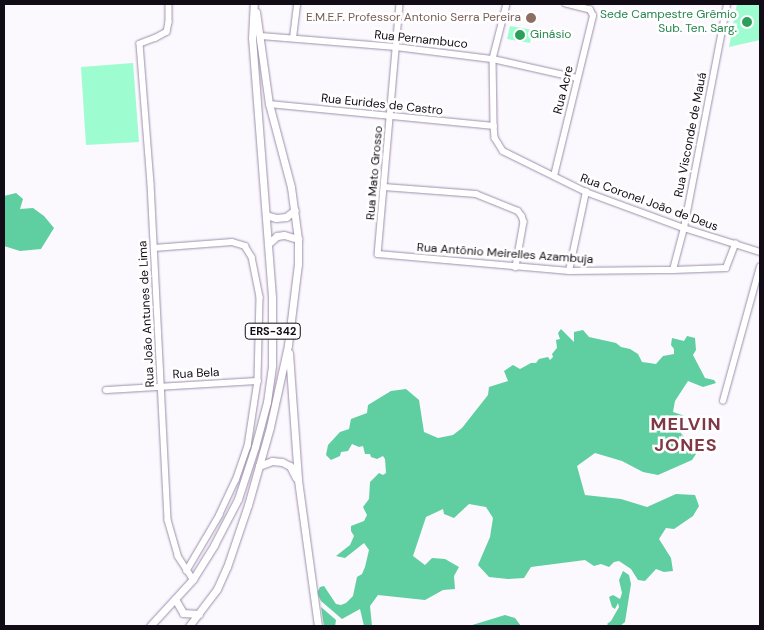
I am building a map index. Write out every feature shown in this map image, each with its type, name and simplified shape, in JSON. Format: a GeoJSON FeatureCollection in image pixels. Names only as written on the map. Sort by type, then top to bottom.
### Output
{"type":"FeatureCollection","features":[{"type":"Feature","properties":{"kind":"main road","name":"ERS-342"},"geometry":{"type":"LineString","coordinates":[[188,626],[217,589],[227,567],[260,466],[288,345],[298,264],[295,210],[269,104],[261,36],[254,4]]}},
{"type":"Feature","properties":{"kind":"main road","name":"ERS-342"},"geometry":{"type":"LineString","coordinates":[[150,626],[192,579],[214,545],[238,499],[267,402],[272,356],[268,244],[252,38],[254,4]]}},
{"type":"Feature","properties":{"kind":"main road"},"geometry":{"type":"LineString","coordinates":[[266,215],[276,218],[286,217],[295,210]]}},
{"type":"Feature","properties":{"kind":"main road"},"geometry":{"type":"LineString","coordinates":[[268,244],[277,236],[284,234],[298,239]]}},
{"type":"Feature","properties":{"kind":"main road"},"geometry":{"type":"LineString","coordinates":[[288,345],[298,480],[318,626]]}},
{"type":"Feature","properties":{"kind":"main road"},"geometry":{"type":"LineString","coordinates":[[260,466],[272,461],[282,462],[290,466],[298,480]]}},
{"type":"Feature","properties":{"kind":"main road"},"geometry":{"type":"LineString","coordinates":[[175,600],[183,613],[199,614]]}},
{"type":"Feature","properties":{"kind":"street","name":"Rua João Antunes de Lima"},"geometry":{"type":"LineString","coordinates":[[169,4],[167,32],[140,44],[154,248],[168,520],[178,556],[192,579]]}},
{"type":"Feature","properties":{"kind":"street"},"geometry":{"type":"LineString","coordinates":[[293,38],[297,4]]}},
{"type":"Feature","properties":{"kind":"street","name":"Rua Mato Grosso"},"geometry":{"type":"LineString","coordinates":[[378,254],[400,4]]}},
{"type":"Feature","properties":{"kind":"street","name":"Rua Coronel João de Deus"},"geometry":{"type":"LineString","coordinates":[[507,4],[494,58],[495,138],[503,150],[586,192],[684,228],[760,252]]}},
{"type":"Feature","properties":{"kind":"street","name":"Rua Acre"},"geometry":{"type":"LineString","coordinates":[[554,176],[594,16],[590,10],[566,4]]}},
{"type":"Feature","properties":{"kind":"street","name":"Rua Visconde de Mauá"},"geometry":{"type":"LineString","coordinates":[[673,270],[684,228],[727,4]]}},
{"type":"Feature","properties":{"kind":"street","name":"Rua Pernambuco"},"geometry":{"type":"LineString","coordinates":[[261,36],[396,47],[494,58],[577,78]]}},
{"type":"Feature","properties":{"kind":"street","name":"Rua Eurides de Castro"},"geometry":{"type":"LineString","coordinates":[[269,104],[494,126]]}},
{"type":"Feature","properties":{"kind":"street"},"geometry":{"type":"LineString","coordinates":[[384,186],[476,194],[518,211],[524,222],[516,267]]}},
{"type":"Feature","properties":{"kind":"street"},"geometry":{"type":"LineString","coordinates":[[569,271],[586,192]]}},
{"type":"Feature","properties":{"kind":"street"},"geometry":{"type":"LineString","coordinates":[[154,248],[232,242],[245,246],[252,257],[260,297],[258,381],[248,446],[236,480],[212,530],[187,571]]}},
{"type":"Feature","properties":{"kind":"street","name":"Rua Antônio Meirelles Azambuja"},"geometry":{"type":"LineString","coordinates":[[378,254],[569,271],[673,270],[726,268],[735,244]]}},
{"type":"Feature","properties":{"kind":"street"},"geometry":{"type":"LineString","coordinates":[[723,401],[760,267]]}},
{"type":"Feature","properties":{"kind":"street","name":"Rua Bela"},"geometry":{"type":"LineString","coordinates":[[106,390],[258,381]]}},
{"type":"Feature","properties":{"kind":"green space","name":"Sede Campestre Grêmio Sub. Ten. Sarg."},"geometry":{"type":"Polygon","coordinates":[[[737,4],[760,4],[760,40],[729,47],[737,4]]]}},
{"type":"Feature","properties":{"kind":"green space","name":"Ginásio"},"geometry":{"type":"Polygon","coordinates":[[[510,26],[533,30],[530,43],[507,39],[510,26]]]}},
{"type":"Feature","properties":{"kind":"green space"},"geometry":{"type":"Polygon","coordinates":[[[133,63],[139,142],[86,145],[81,67],[133,63]]]}},
{"type":"Feature","properties":{"kind":"green space"},"geometry":{"type":"Polygon","coordinates":[[[16,193],[23,199],[20,209],[33,208],[44,216],[54,228],[41,249],[20,251],[4,246],[4,196],[16,193]]]}},
{"type":"Feature","properties":{"kind":"green space"},"geometry":{"type":"Polygon","coordinates":[[[561,329],[574,342],[574,332],[583,330],[589,337],[616,343],[621,347],[630,349],[638,354],[642,362],[656,364],[663,356],[674,354],[674,349],[671,345],[672,338],[684,341],[687,336],[695,338],[696,350],[693,355],[705,378],[714,380],[716,383],[703,387],[688,381],[675,401],[673,412],[685,416],[680,421],[678,429],[696,454],[692,460],[658,475],[643,472],[622,461],[595,453],[577,466],[585,495],[621,499],[647,507],[676,494],[695,495],[699,506],[693,516],[674,529],[666,528],[659,539],[671,558],[673,571],[664,572],[656,569],[645,581],[638,580],[631,569],[619,561],[614,562],[609,567],[601,564],[594,566],[585,560],[531,567],[524,578],[489,577],[478,565],[490,537],[493,518],[486,507],[469,504],[454,518],[444,514],[443,509],[426,517],[413,556],[425,565],[432,558],[445,559],[459,567],[454,576],[455,589],[443,590],[425,600],[378,595],[370,606],[372,626],[364,626],[360,609],[342,619],[321,601],[317,593],[320,587],[324,586],[336,604],[341,605],[353,596],[357,577],[362,574],[369,550],[364,543],[345,558],[336,556],[350,545],[354,536],[351,526],[364,521],[367,515],[363,507],[369,499],[370,482],[379,473],[383,475],[386,473],[385,459],[383,456],[377,459],[371,457],[370,454],[365,454],[363,446],[359,447],[352,444],[348,451],[341,452],[340,456],[331,460],[326,455],[328,445],[340,432],[349,429],[351,419],[367,413],[368,405],[391,391],[406,389],[419,400],[424,432],[438,438],[453,435],[462,428],[488,395],[489,387],[508,381],[504,371],[513,365],[520,369],[531,363],[536,363],[539,359],[548,357],[550,360],[557,348],[556,340],[560,339],[558,333],[561,329]]]}},
{"type":"Feature","properties":{"kind":"green space"},"geometry":{"type":"Polygon","coordinates":[[[623,571],[629,575],[631,584],[625,622],[620,626],[609,626],[607,624],[611,621],[619,607],[618,603],[615,609],[612,607],[609,597],[613,595],[620,599],[622,593],[619,580],[623,571]]]}},
{"type":"Feature","properties":{"kind":"green space"},"geometry":{"type":"Polygon","coordinates":[[[321,607],[336,620],[335,626],[324,626],[321,607]]]}},
{"type":"Feature","properties":{"kind":"green space"},"geometry":{"type":"Polygon","coordinates":[[[505,615],[515,618],[521,626],[469,626],[505,615]]]}},
{"type":"Feature","properties":{"kind":"place","name":"E.M.E.F. Professor Antonio Serra Pereira"},"geometry":{"type":"Point","coordinates":[531,18]}},
{"type":"Feature","properties":{"kind":"place","name":"Sede Campestre Grêmio Sub. Ten. Sarg."},"geometry":{"type":"Point","coordinates":[747,22]}},
{"type":"Feature","properties":{"kind":"place","name":"Ginásio"},"geometry":{"type":"Point","coordinates":[520,35]}},
{"type":"Feature","properties":{"kind":"district","name":"MELVIN JONES"},"geometry":{"type":"Point","coordinates":[686,435]}}]}
